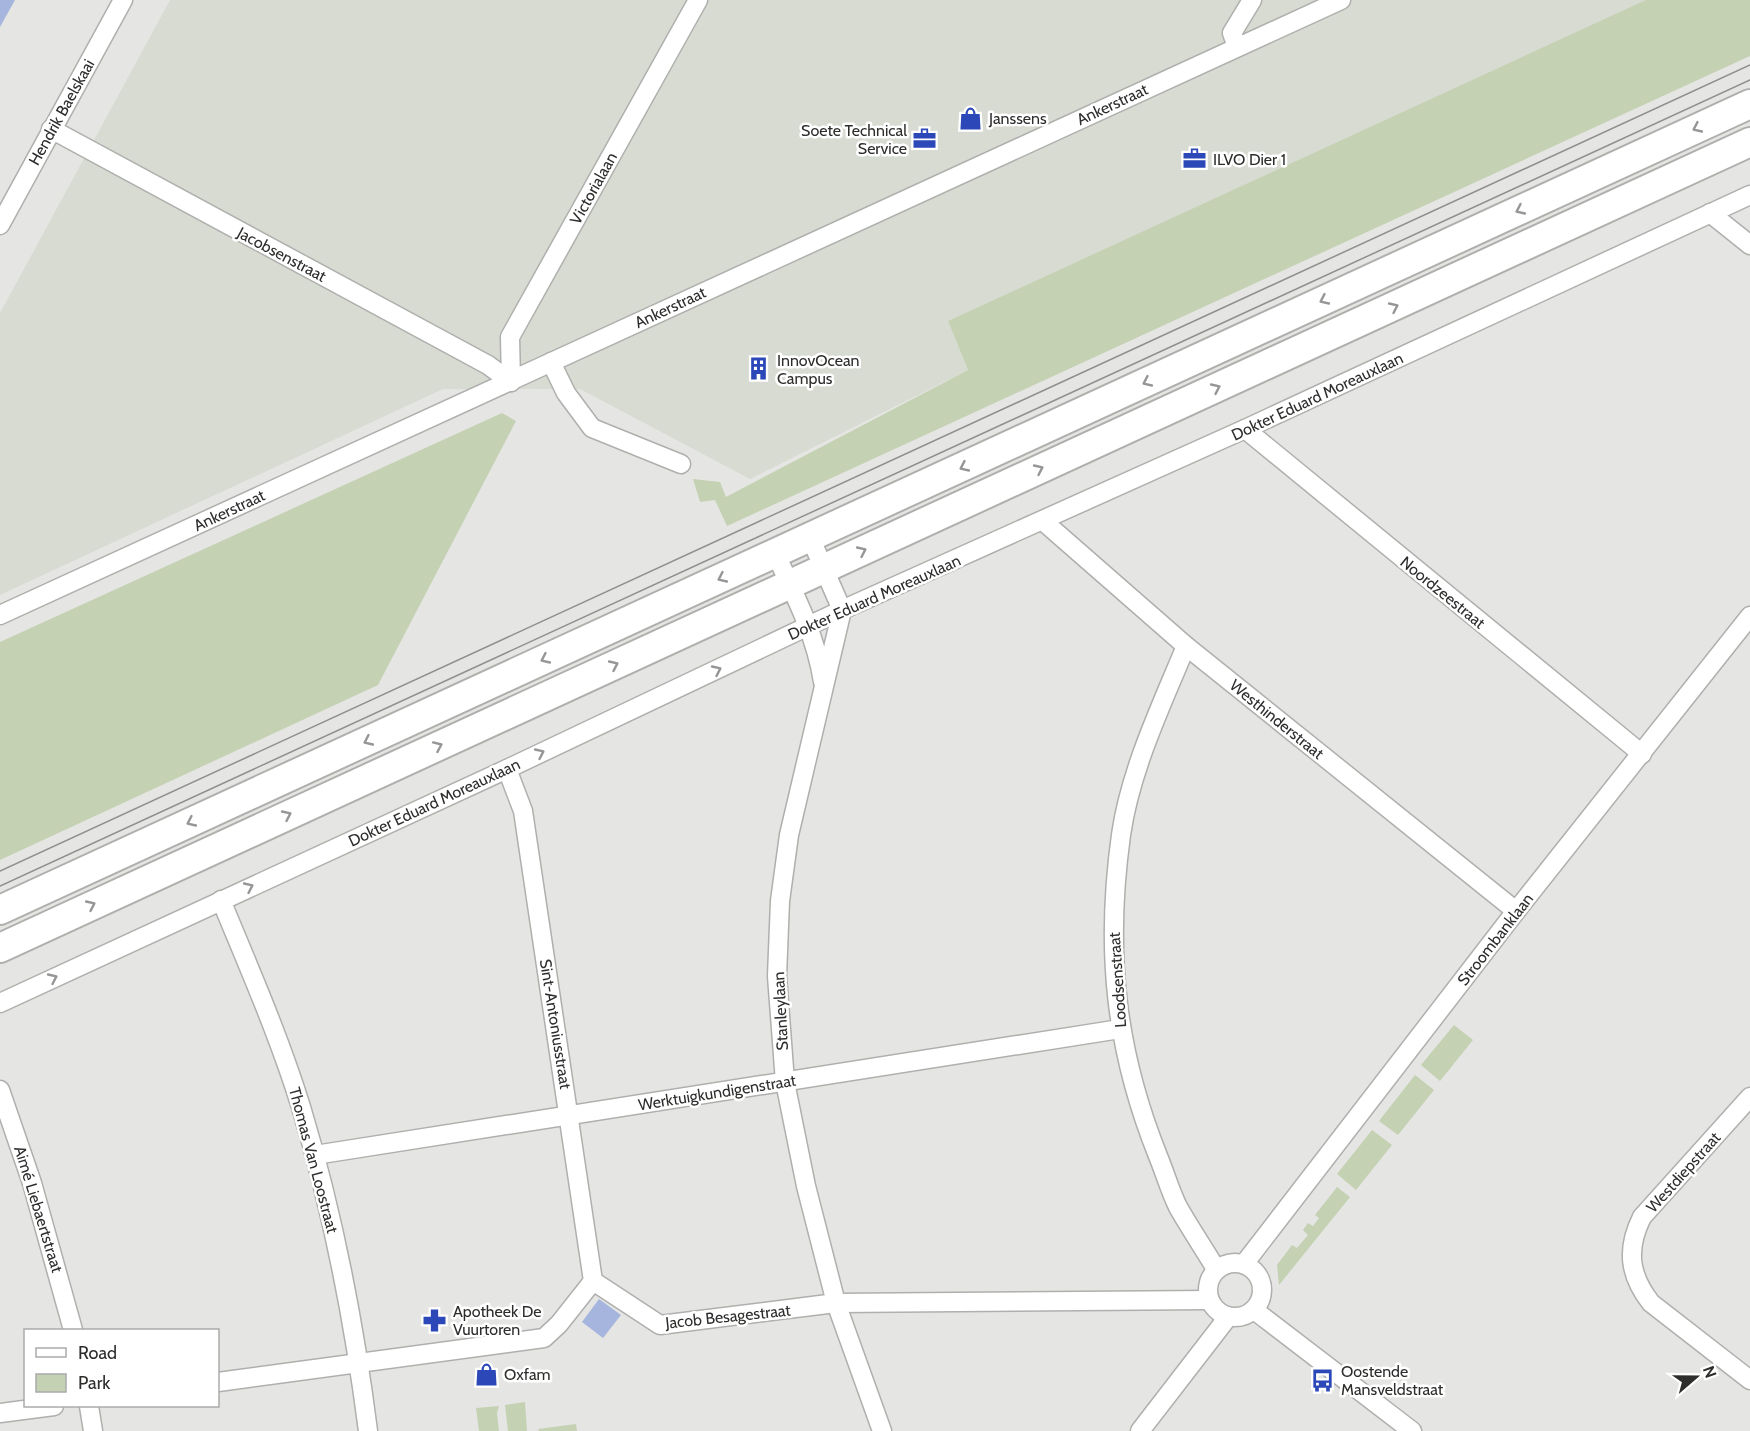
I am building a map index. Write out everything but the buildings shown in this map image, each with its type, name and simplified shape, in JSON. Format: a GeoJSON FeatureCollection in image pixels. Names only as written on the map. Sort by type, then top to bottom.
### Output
{"type":"FeatureCollection","features":[{"type":"Feature","properties":{"kind":"main road"},"geometry":{"type":"LineString","coordinates":[[0,910],[1750,104]]}},
{"type":"Feature","properties":{"kind":"main road"},"geometry":{"type":"LineString","coordinates":[[0,948],[1750,142]]}},
{"type":"Feature","properties":{"kind":"street","name":"Hendrik Baelskaai"},"geometry":{"type":"LineString","coordinates":[[0,225],[123,0]]}},
{"type":"Feature","properties":{"kind":"street","name":"Victorialaan"},"geometry":{"type":"LineString","coordinates":[[511,382],[510,337],[698,0]]}},
{"type":"Feature","properties":{"kind":"street"},"geometry":{"type":"LineString","coordinates":[[1237,47],[1232,33],[1251,0]]}},
{"type":"Feature","properties":{"kind":"street","name":"Ankerstraat"},"geometry":{"type":"LineString","coordinates":[[0,615],[1341,0]]}},
{"type":"Feature","properties":{"kind":"street","name":"Jacobsenstraat"},"geometry":{"type":"LineString","coordinates":[[51,129],[488,365],[511,382]]}},
{"type":"Feature","properties":{"kind":"street","name":"Dokter Eduard Moreauxlaan"},"geometry":{"type":"LineString","coordinates":[[0,1003],[507,769],[842,610],[1245,429],[1750,195]]}},
{"type":"Feature","properties":{"kind":"street"},"geometry":{"type":"LineString","coordinates":[[1710,213],[1750,245]]}},
{"type":"Feature","properties":{"kind":"street"},"geometry":{"type":"LineString","coordinates":[[551,362],[566,393],[592,428],[681,464]]}},
{"type":"Feature","properties":{"kind":"street","name":"Noordzeestraat"},"geometry":{"type":"LineString","coordinates":[[1245,429],[1642,754]]}},
{"type":"Feature","properties":{"kind":"street","name":"Westhinderstraat"},"geometry":{"type":"LineString","coordinates":[[1043,521],[1186,646],[1516,911]]}},
{"type":"Feature","properties":{"kind":"street"},"geometry":{"type":"LineString","coordinates":[[810,537],[842,610]]}},
{"type":"Feature","properties":{"kind":"street","name":"Stanleylaan"},"geometry":{"type":"LineString","coordinates":[[775,553],[808,626],[820,663],[825,690]]}},
{"type":"Feature","properties":{"kind":"street","name":"Stanleylaan"},"geometry":{"type":"LineString","coordinates":[[842,610],[789,835],[780,901],[777,976],[785,1082],[806,1186],[836,1303],[882,1431]]}},
{"type":"Feature","properties":{"kind":"street","name":"Stroombanklaan"},"geometry":{"type":"LineString","coordinates":[[1244,1264],[1516,911],[1750,616]]}},
{"type":"Feature","properties":{"kind":"street","name":"Loodsenstraat"},"geometry":{"type":"LineString","coordinates":[[1186,646],[1145,744],[1121,834],[1112,947],[1125,1059],[1149,1133],[1173,1195],[1216,1269]]}},
{"type":"Feature","properties":{"kind":"street","name":"Sint-Antoniusstraat"},"geometry":{"type":"LineString","coordinates":[[507,769],[523,811],[593,1281]]}},
{"type":"Feature","properties":{"kind":"street","name":"Thomas Van Loostraat"},"geometry":{"type":"LineString","coordinates":[[221,900],[281,1050],[315,1155],[330,1212],[359,1363],[368,1431]]}},
{"type":"Feature","properties":{"kind":"street","name":"Werktuigkundigenstraat"},"geometry":{"type":"LineString","coordinates":[[315,1155],[1120,1029]]}},
{"type":"Feature","properties":{"kind":"street","name":"Aimé Liebaertstraat"},"geometry":{"type":"LineString","coordinates":[[0,1090],[32,1183],[73,1329]]}},
{"type":"Feature","properties":{"kind":"street","name":"Westdiepstraat"},"geometry":{"type":"LineString","coordinates":[[1750,1097],[1642,1217],[1634,1234],[1630,1252],[1632,1271],[1640,1288],[1651,1303],[1750,1380]]}},
{"type":"Feature","properties":{"kind":"street"},"geometry":{"type":"LineString","coordinates":[[1229,1263],[1244,1264],[1260,1278],[1263,1289],[1261,1300],[1254,1310],[1242,1317],[1228,1317],[1216,1311],[1209,1300],[1207,1289],[1216,1269],[1229,1263]]}},
{"type":"Feature","properties":{"kind":"street"},"geometry":{"type":"LineString","coordinates":[[219,1383],[544,1338],[559,1324],[593,1281]]}},
{"type":"Feature","properties":{"kind":"street","name":"Jacob Besagestraat"},"geometry":{"type":"LineString","coordinates":[[593,1281],[660,1325],[836,1303],[1209,1300]]}},
{"type":"Feature","properties":{"kind":"street"},"geometry":{"type":"LineString","coordinates":[[1254,1310],[1412,1431]]}},
{"type":"Feature","properties":{"kind":"street"},"geometry":{"type":"LineString","coordinates":[[1140,1431],[1228,1317]]}},
{"type":"Feature","properties":{"kind":"street"},"geometry":{"type":"LineString","coordinates":[[0,1413],[46,1407]]}},
{"type":"Feature","properties":{"kind":"street"},"geometry":{"type":"LineString","coordinates":[[89,1407],[93,1431]]}},
{"type":"Feature","properties":{"kind":"shaded area"},"geometry":{"type":"Polygon","coordinates":[[[170,0],[1647,0],[948,321],[968,370],[750,479],[580,389],[443,389],[0,595],[0,313],[170,0]]]}},
{"type":"Feature","properties":{"kind":"green space"},"geometry":{"type":"Polygon","coordinates":[[[1646,0],[1750,0],[1750,56],[727,526],[715,500],[700,502],[693,479],[720,482],[726,497],[968,370],[948,321],[1646,0]]]}},
{"type":"Feature","properties":{"kind":"green space"},"geometry":{"type":"Polygon","coordinates":[[[502,413],[516,421],[378,685],[0,860],[0,642],[502,413]]]}},
{"type":"Feature","properties":{"kind":"green space"},"geometry":{"type":"Polygon","coordinates":[[[1454,1025],[1473,1040],[1440,1081],[1421,1065],[1454,1025]]]}},
{"type":"Feature","properties":{"kind":"green space"},"geometry":{"type":"Polygon","coordinates":[[[1415,1075],[1434,1090],[1398,1135],[1379,1121],[1415,1075]]]}},
{"type":"Feature","properties":{"kind":"green space"},"geometry":{"type":"Polygon","coordinates":[[[1372,1130],[1392,1145],[1356,1190],[1337,1174],[1372,1130]]]}},
{"type":"Feature","properties":{"kind":"green space"},"geometry":{"type":"Polygon","coordinates":[[[1337,1187],[1350,1197],[1279,1285],[1277,1265],[1292,1245],[1297,1248],[1308,1235],[1303,1230],[1308,1223],[1313,1226],[1319,1218],[1315,1215],[1337,1187]]]}},
{"type":"Feature","properties":{"kind":"green space"},"geometry":{"type":"Polygon","coordinates":[[[525,1402],[527,1431],[508,1431],[505,1405],[525,1402]]]}},
{"type":"Feature","properties":{"kind":"green space"},"geometry":{"type":"Polygon","coordinates":[[[499,1406],[497,1413],[499,1431],[479,1431],[476,1408],[499,1406]]]}},
{"type":"Feature","properties":{"kind":"green space"},"geometry":{"type":"Polygon","coordinates":[[[576,1424],[577,1431],[539,1431],[538,1429],[576,1424]]]}},
{"type":"Feature","properties":{"kind":"water"},"geometry":{"type":"Polygon","coordinates":[[[0,0],[15,0],[0,27],[0,0]]]}},
{"type":"Feature","properties":{"kind":"water"},"geometry":{"type":"Polygon","coordinates":[[[599,1299],[621,1315],[603,1338],[582,1322],[599,1299]]]}},
{"type":"Feature","properties":{"kind":"tram line"},"geometry":{"type":"LineString","coordinates":[[0,871],[1750,65]]}},
{"type":"Feature","properties":{"kind":"tram line"},"geometry":{"type":"LineString","coordinates":[[0,886],[1750,80]]}},
{"type":"Feature","properties":{"kind":"place","name":"Janssens"},"geometry":{"type":"Point","coordinates":[971,118]}},
{"type":"Feature","properties":{"kind":"place","name":"Soete Technical Service"},"geometry":{"type":"Point","coordinates":[925,139]}},
{"type":"Feature","properties":{"kind":"place","name":"ILVO Dier 1"},"geometry":{"type":"Point","coordinates":[1195,159]}},
{"type":"Feature","properties":{"kind":"place","name":"InnovOcean Campus"},"geometry":{"type":"Point","coordinates":[759,369]}},
{"type":"Feature","properties":{"kind":"place","name":"Apotheek De Vuurtoren"},"geometry":{"type":"Point","coordinates":[435,1320]}},
{"type":"Feature","properties":{"kind":"place","name":"Oxfam"},"geometry":{"type":"Point","coordinates":[486,1374]}},
{"type":"Feature","properties":{"kind":"place","name":"Oostende Mansveldstraat"},"geometry":{"type":"Point","coordinates":[1323,1380]}}]}
